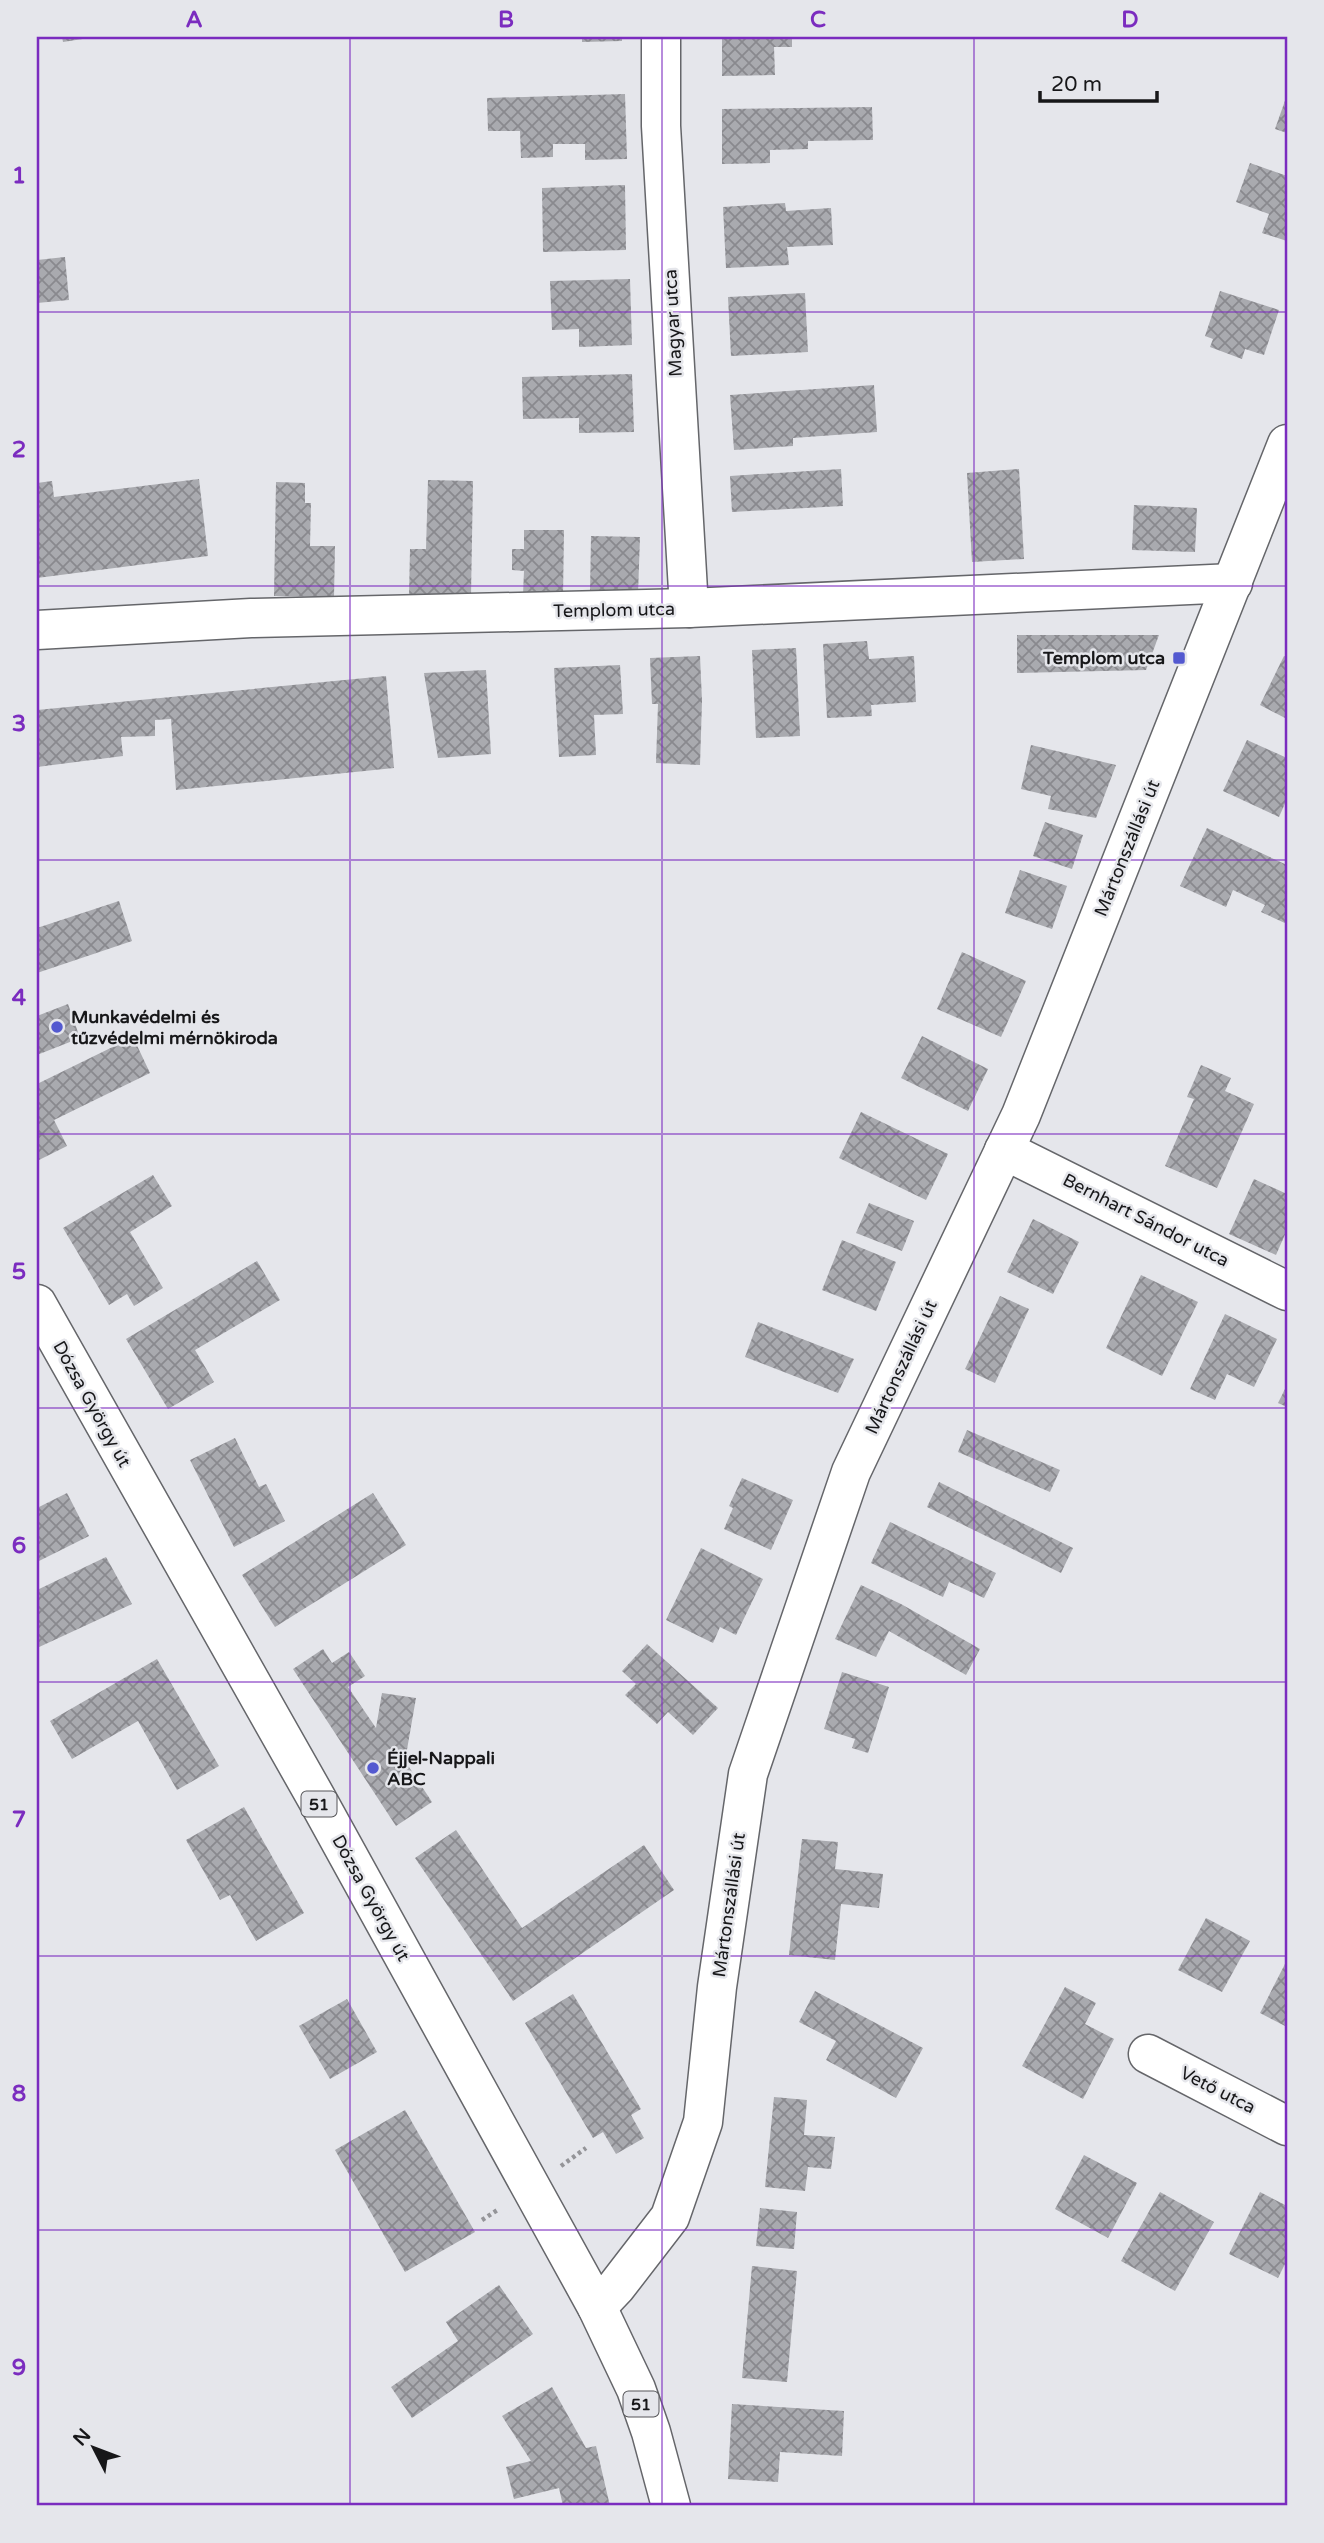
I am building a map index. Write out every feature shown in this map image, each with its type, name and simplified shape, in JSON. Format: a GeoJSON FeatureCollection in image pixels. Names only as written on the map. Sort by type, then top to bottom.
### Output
{"type":"FeatureCollection","features":[{"type":"Feature","properties":{"kind":"street","name":"Magyar utca"},"geometry":{"type":"LineString","coordinates":[[661,37],[662,126],[689,608]]}},
{"type":"Feature","properties":{"kind":"street","name":"Mártonszállási út"},"geometry":{"type":"LineString","coordinates":[[597,2306],[616,2287],[670,2217],[703,2122],[717,1987],[748,1774],[851,1472],[1021,1115],[1287,444]]}},
{"type":"Feature","properties":{"kind":"street","name":"Templom utca"},"geometry":{"type":"LineString","coordinates":[[37,630],[251,618],[689,608],[1233,583]]}},
{"type":"Feature","properties":{"kind":"street","name":"Bernhart Sándor utca"},"geometry":{"type":"LineString","coordinates":[[1004,1150],[1287,1291]]}},
{"type":"Feature","properties":{"kind":"street","name":"Dózsa György út"},"geometry":{"type":"LineString","coordinates":[[37,1304],[318,1801],[597,2306],[636,2389],[671,2506]]}},
{"type":"Feature","properties":{"kind":"street","name":"Vető utca"},"geometry":{"type":"LineString","coordinates":[[1148,2054],[1287,2126]]}},
{"type":"Feature","properties":{"kind":"building"},"geometry":{"type":"Polygon","coordinates":[[[62,37],[89,37],[89,38],[63,42],[62,37]]]}},
{"type":"Feature","properties":{"kind":"building"},"geometry":{"type":"Polygon","coordinates":[[[582,37],[622,37],[622,41],[582,42],[582,37]]]}},
{"type":"Feature","properties":{"kind":"building"},"geometry":{"type":"Polygon","coordinates":[[[722,37],[792,37],[792,47],[774,47],[775,75],[722,76],[722,37]]]}},
{"type":"Feature","properties":{"kind":"building"},"geometry":{"type":"Polygon","coordinates":[[[625,94],[627,159],[585,160],[585,144],[553,144],[553,157],[521,158],[520,131],[488,131],[487,98],[625,94]]]}},
{"type":"Feature","properties":{"kind":"building"},"geometry":{"type":"Polygon","coordinates":[[[1287,95],[1287,133],[1275,129],[1287,95]]]}},
{"type":"Feature","properties":{"kind":"building"},"geometry":{"type":"Polygon","coordinates":[[[872,107],[873,140],[808,141],[808,149],[770,150],[770,163],[722,164],[722,109],[872,107]]]}},
{"type":"Feature","properties":{"kind":"building"},"geometry":{"type":"Polygon","coordinates":[[[1250,163],[1287,176],[1287,241],[1262,233],[1269,214],[1236,202],[1250,163]]]}},
{"type":"Feature","properties":{"kind":"building"},"geometry":{"type":"Polygon","coordinates":[[[625,185],[626,250],[543,252],[542,188],[625,185]]]}},
{"type":"Feature","properties":{"kind":"building"},"geometry":{"type":"Polygon","coordinates":[[[785,203],[786,211],[831,208],[833,245],[787,247],[789,265],[726,268],[723,207],[785,203]]]}},
{"type":"Feature","properties":{"kind":"building"},"geometry":{"type":"Polygon","coordinates":[[[65,257],[69,300],[37,303],[37,260],[65,257]]]}},
{"type":"Feature","properties":{"kind":"building"},"geometry":{"type":"Polygon","coordinates":[[[630,279],[632,345],[579,347],[579,329],[552,330],[550,281],[630,279]]]}},
{"type":"Feature","properties":{"kind":"building"},"geometry":{"type":"Polygon","coordinates":[[[1220,291],[1279,310],[1264,355],[1245,349],[1242,359],[1210,347],[1213,339],[1205,336],[1220,291]]]}},
{"type":"Feature","properties":{"kind":"building"},"geometry":{"type":"Polygon","coordinates":[[[805,293],[808,352],[731,356],[728,297],[805,293]]]}},
{"type":"Feature","properties":{"kind":"building"},"geometry":{"type":"Polygon","coordinates":[[[632,374],[634,432],[579,433],[579,418],[523,419],[522,377],[632,374]]]}},
{"type":"Feature","properties":{"kind":"building"},"geometry":{"type":"Polygon","coordinates":[[[874,385],[877,432],[793,438],[793,446],[734,450],[730,395],[874,385]]]}},
{"type":"Feature","properties":{"kind":"building"},"geometry":{"type":"Polygon","coordinates":[[[841,469],[843,506],[732,512],[730,476],[841,469]]]}},
{"type":"Feature","properties":{"kind":"building"},"geometry":{"type":"Polygon","coordinates":[[[1019,469],[1024,559],[972,562],[967,473],[1019,469]]]}},
{"type":"Feature","properties":{"kind":"building"},"geometry":{"type":"Polygon","coordinates":[[[199,479],[208,556],[37,578],[37,483],[52,481],[54,497],[199,479]]]}},
{"type":"Feature","properties":{"kind":"building"},"geometry":{"type":"Polygon","coordinates":[[[428,480],[473,481],[471,596],[409,596],[410,549],[426,549],[428,480]]]}},
{"type":"Feature","properties":{"kind":"building"},"geometry":{"type":"Polygon","coordinates":[[[276,482],[305,483],[305,503],[311,503],[310,546],[335,546],[334,597],[274,596],[276,482]]]}},
{"type":"Feature","properties":{"kind":"building"},"geometry":{"type":"Polygon","coordinates":[[[1134,505],[1197,508],[1195,552],[1132,550],[1134,505]]]}},
{"type":"Feature","properties":{"kind":"building"},"geometry":{"type":"Polygon","coordinates":[[[524,530],[564,530],[563,596],[523,595],[524,571],[512,570],[512,549],[524,549],[524,530]]]}},
{"type":"Feature","properties":{"kind":"building"},"geometry":{"type":"Polygon","coordinates":[[[591,536],[640,537],[638,594],[590,593],[591,536]]]}},
{"type":"Feature","properties":{"kind":"building"},"geometry":{"type":"Polygon","coordinates":[[[1017,635],[1159,635],[1146,670],[1017,673],[1017,635]]]}},
{"type":"Feature","properties":{"kind":"building"},"geometry":{"type":"Polygon","coordinates":[[[867,641],[869,659],[914,656],[916,702],[871,705],[872,716],[827,718],[823,644],[867,641]]]}},
{"type":"Feature","properties":{"kind":"building"},"geometry":{"type":"Polygon","coordinates":[[[796,648],[800,736],[756,738],[752,650],[796,648]]]}},
{"type":"Feature","properties":{"kind":"building"},"geometry":{"type":"Polygon","coordinates":[[[700,656],[700,765],[656,763],[658,704],[652,704],[650,658],[700,656]]]}},
{"type":"Feature","properties":{"kind":"building"},"geometry":{"type":"Polygon","coordinates":[[[1284,656],[1287,657],[1287,719],[1260,705],[1284,656]]]}},
{"type":"Feature","properties":{"kind":"building"},"geometry":{"type":"Polygon","coordinates":[[[620,665],[623,714],[594,715],[596,755],[559,757],[554,668],[620,665]]]}},
{"type":"Feature","properties":{"kind":"building"},"geometry":{"type":"Polygon","coordinates":[[[486,670],[491,754],[438,758],[424,673],[486,670]]]}},
{"type":"Feature","properties":{"kind":"building"},"geometry":{"type":"Polygon","coordinates":[[[386,676],[394,768],[176,790],[171,719],[155,720],[155,736],[121,737],[123,756],[37,767],[37,710],[386,676]]]}},
{"type":"Feature","properties":{"kind":"building"},"geometry":{"type":"Polygon","coordinates":[[[1247,740],[1287,758],[1287,799],[1279,817],[1223,791],[1247,740]]]}},
{"type":"Feature","properties":{"kind":"building"},"geometry":{"type":"Polygon","coordinates":[[[1031,745],[1116,765],[1096,818],[1048,809],[1051,796],[1021,789],[1031,745]]]}},
{"type":"Feature","properties":{"kind":"building"},"geometry":{"type":"Polygon","coordinates":[[[1045,822],[1083,835],[1072,869],[1033,856],[1045,822]]]}},
{"type":"Feature","properties":{"kind":"building"},"geometry":{"type":"Polygon","coordinates":[[[1207,828],[1287,865],[1287,924],[1261,912],[1265,905],[1233,890],[1226,907],[1180,886],[1207,828]]]}},
{"type":"Feature","properties":{"kind":"building"},"geometry":{"type":"Polygon","coordinates":[[[1020,870],[1067,886],[1052,929],[1005,913],[1020,870]]]}},
{"type":"Feature","properties":{"kind":"building"},"geometry":{"type":"Polygon","coordinates":[[[119,901],[132,941],[37,973],[37,928],[119,901]]]}},
{"type":"Feature","properties":{"kind":"building"},"geometry":{"type":"Polygon","coordinates":[[[962,952],[1026,981],[1001,1037],[937,1009],[962,952]]]}},
{"type":"Feature","properties":{"kind":"building","name":"Munkavédelmi és tűzvédelmi mérnökiroda"},"geometry":{"type":"Polygon","coordinates":[[[68,1004],[80,1038],[37,1055],[37,1016],[68,1004]]]}},
{"type":"Feature","properties":{"kind":"building"},"geometry":{"type":"Polygon","coordinates":[[[922,1036],[988,1069],[968,1111],[901,1078],[922,1036]]]}},
{"type":"Feature","properties":{"kind":"building"},"geometry":{"type":"Polygon","coordinates":[[[133,1037],[150,1073],[54,1120],[67,1146],[37,1161],[37,1084],[133,1037]]]}},
{"type":"Feature","properties":{"kind":"building"},"geometry":{"type":"Polygon","coordinates":[[[1201,1065],[1231,1078],[1225,1091],[1254,1104],[1217,1188],[1165,1166],[1194,1099],[1187,1097],[1201,1065]]]}},
{"type":"Feature","properties":{"kind":"building"},"geometry":{"type":"Polygon","coordinates":[[[861,1112],[948,1154],[926,1200],[839,1158],[861,1112]]]}},
{"type":"Feature","properties":{"kind":"building"},"geometry":{"type":"Polygon","coordinates":[[[153,1175],[172,1206],[130,1232],[163,1288],[134,1306],[127,1294],[109,1305],[63,1228],[153,1175]]]}},
{"type":"Feature","properties":{"kind":"building"},"geometry":{"type":"Polygon","coordinates":[[[1254,1179],[1287,1194],[1287,1230],[1276,1255],[1229,1234],[1254,1179]]]}},
{"type":"Feature","properties":{"kind":"building"},"geometry":{"type":"Polygon","coordinates":[[[869,1203],[914,1221],[902,1251],[856,1233],[869,1203]]]}},
{"type":"Feature","properties":{"kind":"building"},"geometry":{"type":"Polygon","coordinates":[[[1033,1219],[1079,1242],[1053,1294],[1007,1272],[1033,1219]]]}},
{"type":"Feature","properties":{"kind":"building"},"geometry":{"type":"Polygon","coordinates":[[[842,1240],[896,1262],[876,1311],[822,1290],[842,1240]]]}},
{"type":"Feature","properties":{"kind":"building"},"geometry":{"type":"Polygon","coordinates":[[[257,1261],[280,1300],[195,1350],[214,1382],[168,1409],[126,1339],[257,1261]]]}},
{"type":"Feature","properties":{"kind":"building"},"geometry":{"type":"Polygon","coordinates":[[[1141,1275],[1198,1302],[1162,1376],[1106,1348],[1141,1275]]]}},
{"type":"Feature","properties":{"kind":"building"},"geometry":{"type":"Polygon","coordinates":[[[1000,1296],[1029,1309],[995,1383],[965,1369],[1000,1296]]]}},
{"type":"Feature","properties":{"kind":"building"},"geometry":{"type":"Polygon","coordinates":[[[1225,1314],[1277,1339],[1254,1387],[1227,1374],[1215,1400],[1190,1389],[1225,1314]]]}},
{"type":"Feature","properties":{"kind":"building"},"geometry":{"type":"Polygon","coordinates":[[[758,1322],[854,1359],[838,1393],[745,1357],[758,1322]]]}},
{"type":"Feature","properties":{"kind":"building"},"geometry":{"type":"Polygon","coordinates":[[[1287,1385],[1287,1407],[1278,1403],[1287,1385]]]}},
{"type":"Feature","properties":{"kind":"building"},"geometry":{"type":"Polygon","coordinates":[[[967,1430],[1060,1470],[1050,1492],[958,1452],[967,1430]]]}},
{"type":"Feature","properties":{"kind":"building"},"geometry":{"type":"Polygon","coordinates":[[[235,1438],[259,1487],[266,1484],[285,1521],[234,1547],[190,1460],[235,1438]]]}},
{"type":"Feature","properties":{"kind":"building"},"geometry":{"type":"Polygon","coordinates":[[[742,1478],[793,1500],[771,1550],[724,1529],[733,1508],[729,1506],[742,1478]]]}},
{"type":"Feature","properties":{"kind":"building"},"geometry":{"type":"Polygon","coordinates":[[[939,1482],[1073,1548],[1061,1573],[927,1507],[939,1482]]]}},
{"type":"Feature","properties":{"kind":"building"},"geometry":{"type":"Polygon","coordinates":[[[67,1493],[89,1536],[37,1562],[37,1508],[67,1493]]]}},
{"type":"Feature","properties":{"kind":"building"},"geometry":{"type":"Polygon","coordinates":[[[373,1493],[406,1545],[275,1627],[242,1575],[373,1493]]]}},
{"type":"Feature","properties":{"kind":"building"},"geometry":{"type":"Polygon","coordinates":[[[890,1522],[996,1573],[984,1598],[949,1582],[943,1597],[871,1563],[890,1522]]]}},
{"type":"Feature","properties":{"kind":"building"},"geometry":{"type":"Polygon","coordinates":[[[701,1548],[763,1579],[736,1635],[720,1627],[713,1643],[666,1620],[701,1548]]]}},
{"type":"Feature","properties":{"kind":"building"},"geometry":{"type":"Polygon","coordinates":[[[106,1557],[132,1604],[37,1648],[37,1590],[106,1557]]]}},
{"type":"Feature","properties":{"kind":"building"},"geometry":{"type":"Polygon","coordinates":[[[861,1585],[901,1604],[980,1649],[966,1675],[889,1631],[876,1657],[835,1639],[861,1585]]]}},
{"type":"Feature","properties":{"kind":"building"},"geometry":{"type":"Polygon","coordinates":[[[647,1644],[718,1708],[693,1735],[668,1712],[657,1724],[625,1695],[636,1684],[622,1671],[647,1644]]]}},
{"type":"Feature","properties":{"kind":"building"},"geometry":{"type":"Polygon","coordinates":[[[323,1649],[332,1663],[349,1652],[365,1676],[348,1687],[376,1728],[382,1693],[416,1698],[405,1761],[432,1802],[396,1826],[293,1669],[323,1649]]]}},
{"type":"Feature","properties":{"kind":"building"},"geometry":{"type":"Polygon","coordinates":[[[157,1659],[219,1766],[177,1790],[138,1721],[72,1759],[50,1721],[157,1659]]]}},
{"type":"Feature","properties":{"kind":"building"},"geometry":{"type":"Polygon","coordinates":[[[842,1672],[889,1687],[868,1753],[852,1748],[855,1739],[824,1729],[842,1672]]]}},
{"type":"Feature","properties":{"kind":"building"},"geometry":{"type":"Polygon","coordinates":[[[244,1807],[304,1913],[256,1941],[230,1895],[220,1900],[186,1840],[244,1807]]]}},
{"type":"Feature","properties":{"kind":"building"},"geometry":{"type":"Polygon","coordinates":[[[456,1830],[522,1928],[644,1845],[674,1890],[513,2001],[415,1858],[456,1830]]]}},
{"type":"Feature","properties":{"kind":"building"},"geometry":{"type":"Polygon","coordinates":[[[802,1839],[838,1842],[835,1869],[883,1874],[879,1908],[841,1904],[835,1960],[789,1955],[802,1839]]]}},
{"type":"Feature","properties":{"kind":"building"},"geometry":{"type":"Polygon","coordinates":[[[1206,1918],[1250,1941],[1222,1992],[1178,1970],[1206,1918]]]}},
{"type":"Feature","properties":{"kind":"building"},"geometry":{"type":"Polygon","coordinates":[[[1287,1960],[1287,2027],[1260,2013],[1287,1960]]]}},
{"type":"Feature","properties":{"kind":"building"},"geometry":{"type":"Polygon","coordinates":[[[1065,1987],[1096,2003],[1085,2024],[1114,2039],[1083,2099],[1022,2066],[1065,1987]]]}},
{"type":"Feature","properties":{"kind":"building"},"geometry":{"type":"Polygon","coordinates":[[[815,1991],[923,2048],[896,2098],[826,2060],[836,2041],[799,2022],[815,1991]]]}},
{"type":"Feature","properties":{"kind":"building"},"geometry":{"type":"Polygon","coordinates":[[[573,1994],[641,2109],[631,2115],[644,2138],[616,2154],[603,2132],[593,2138],[525,2023],[573,1994]]]}},
{"type":"Feature","properties":{"kind":"building"},"geometry":{"type":"Polygon","coordinates":[[[347,1999],[377,2052],[330,2079],[299,2026],[347,1999]]]}},
{"type":"Feature","properties":{"kind":"building"},"geometry":{"type":"Polygon","coordinates":[[[774,2097],[807,2100],[804,2135],[835,2137],[831,2169],[808,2167],[805,2191],[765,2187],[774,2097]]]}},
{"type":"Feature","properties":{"kind":"building"},"geometry":{"type":"Polygon","coordinates":[[[405,2110],[475,2232],[405,2272],[335,2150],[405,2110]]]}},
{"type":"Feature","properties":{"kind":"building"},"geometry":{"type":"Polygon","coordinates":[[[1084,2155],[1137,2183],[1108,2238],[1055,2209],[1084,2155]]]}},
{"type":"Feature","properties":{"kind":"building"},"geometry":{"type":"Polygon","coordinates":[[[1160,2192],[1214,2222],[1175,2291],[1121,2261],[1160,2192]]]}},
{"type":"Feature","properties":{"kind":"building"},"geometry":{"type":"Polygon","coordinates":[[[1260,2192],[1287,2206],[1287,2260],[1278,2278],[1229,2254],[1260,2192]]]}},
{"type":"Feature","properties":{"kind":"building"},"geometry":{"type":"Polygon","coordinates":[[[760,2208],[797,2212],[794,2249],[756,2246],[760,2208]]]}},
{"type":"Feature","properties":{"kind":"building"},"geometry":{"type":"Polygon","coordinates":[[[752,2266],[797,2271],[787,2382],[742,2378],[752,2266]]]}},
{"type":"Feature","properties":{"kind":"building"},"geometry":{"type":"Polygon","coordinates":[[[499,2285],[533,2334],[412,2418],[391,2387],[458,2341],[446,2322],[499,2285]]]}},
{"type":"Feature","properties":{"kind":"building"},"geometry":{"type":"Polygon","coordinates":[[[552,2387],[586,2448],[596,2446],[610,2506],[563,2506],[559,2488],[514,2499],[506,2467],[531,2461],[502,2416],[552,2387]]]}},
{"type":"Feature","properties":{"kind":"building"},"geometry":{"type":"Polygon","coordinates":[[[732,2404],[844,2411],[842,2456],[780,2452],[778,2482],[728,2479],[732,2404]]]}},
{"type":"Feature","properties":{"kind":"place","name":"Templom utca"},"geometry":{"type":"Point","coordinates":[1179,658]}},
{"type":"Feature","properties":{"kind":"place","name":"Munkavédelmi és tűzvédelmi mérnökiroda"},"geometry":{"type":"Point","coordinates":[57,1027]}},
{"type":"Feature","properties":{"kind":"place","name":"Éjjel-Nappali ABC"},"geometry":{"type":"Point","coordinates":[373,1768]}}]}
